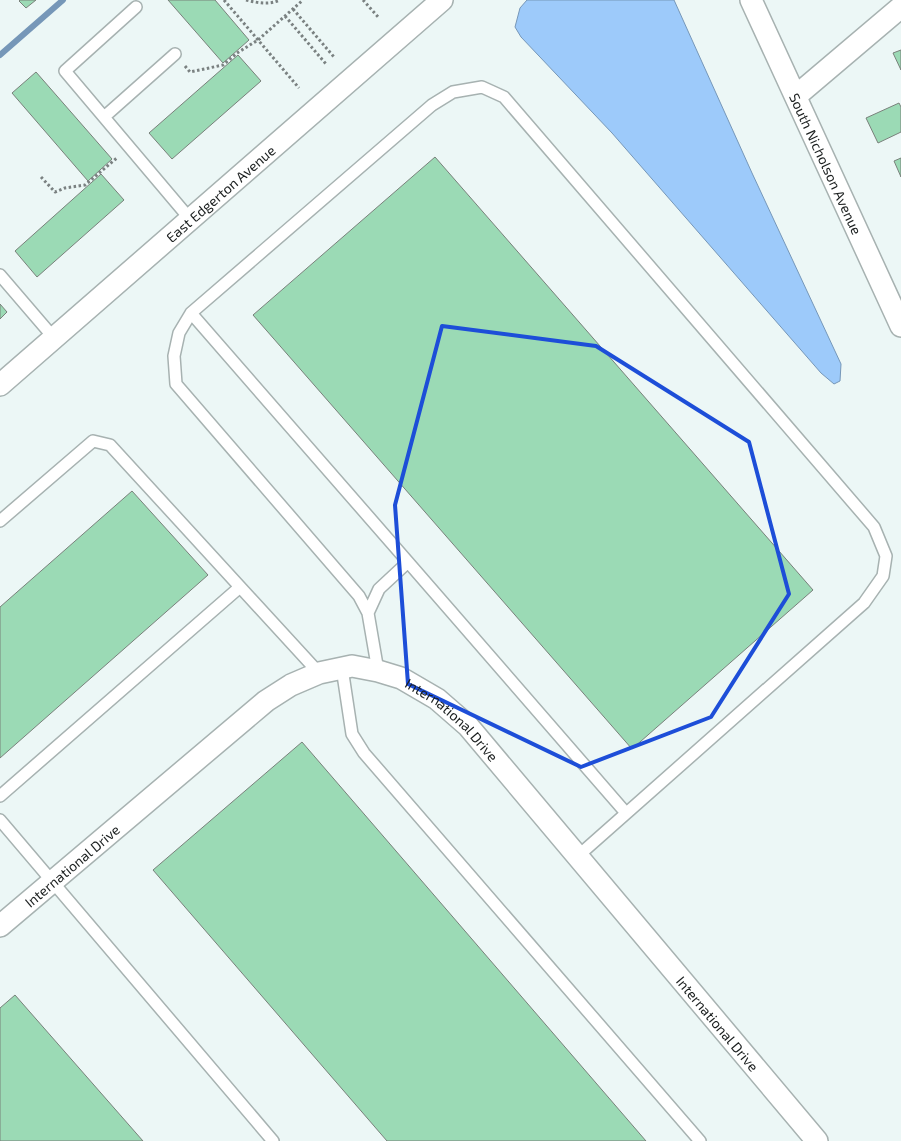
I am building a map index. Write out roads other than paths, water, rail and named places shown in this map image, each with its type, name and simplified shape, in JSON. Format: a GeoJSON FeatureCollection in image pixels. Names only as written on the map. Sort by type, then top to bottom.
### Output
{"type":"FeatureCollection","features":[{"type":"Feature","properties":{"kind":"street","name":"East Edgerton Avenue"},"geometry":{"type":"LineString","coordinates":[[0,385],[442,0]]}},
{"type":"Feature","properties":{"kind":"street","name":"South Nicholson Avenue"},"geometry":{"type":"LineString","coordinates":[[751,0],[901,326]]}},
{"type":"Feature","properties":{"kind":"street"},"geometry":{"type":"LineString","coordinates":[[796,96],[901,7]]}},
{"type":"Feature","properties":{"kind":"street","name":"International Drive"},"geometry":{"type":"LineString","coordinates":[[0,926],[266,701],[291,685],[318,673],[352,666],[378,671],[401,678],[437,698],[468,726],[818,1141]]}},
{"type":"Feature","properties":{"kind":"lane"},"geometry":{"type":"LineString","coordinates":[[136,7],[65,71],[190,219]]}},
{"type":"Feature","properties":{"kind":"lane"},"geometry":{"type":"LineString","coordinates":[[104,117],[175,54]]}},
{"type":"Feature","properties":{"kind":"lane"},"geometry":{"type":"LineString","coordinates":[[378,671],[368,613],[359,596],[176,384],[174,356],[179,332],[191,313],[432,105],[453,92],[482,87],[504,96],[874,526],[886,556],[883,576],[864,603],[578,856]]}},
{"type":"Feature","properties":{"kind":"lane"},"geometry":{"type":"LineString","coordinates":[[0,276],[54,338]]}},
{"type":"Feature","properties":{"kind":"lane"},"geometry":{"type":"LineString","coordinates":[[191,313],[626,813]]}},
{"type":"Feature","properties":{"kind":"lane"},"geometry":{"type":"LineString","coordinates":[[0,521],[92,441],[110,445],[318,673]]}},
{"type":"Feature","properties":{"kind":"lane"},"geometry":{"type":"LineString","coordinates":[[368,613],[379,589],[408,562]]}},
{"type":"Feature","properties":{"kind":"lane"},"geometry":{"type":"LineString","coordinates":[[0,796],[240,587]]}},
{"type":"Feature","properties":{"kind":"lane"},"geometry":{"type":"LineString","coordinates":[[342,668],[352,734],[364,753],[700,1141]]}},
{"type":"Feature","properties":{"kind":"lane"},"geometry":{"type":"LineString","coordinates":[[0,820],[273,1141]]}},
{"type":"Feature","properties":{"kind":"water"},"geometry":{"type":"Polygon","coordinates":[[[527,0],[674,0],[841,364],[840,381],[834,384],[821,373],[612,133],[521,37],[515,27],[520,8],[527,0]]]}},
{"type":"Feature","properties":{"kind":"waterway"},"geometry":{"type":"LineString","coordinates":[[0,55],[63,0]]}}]}
